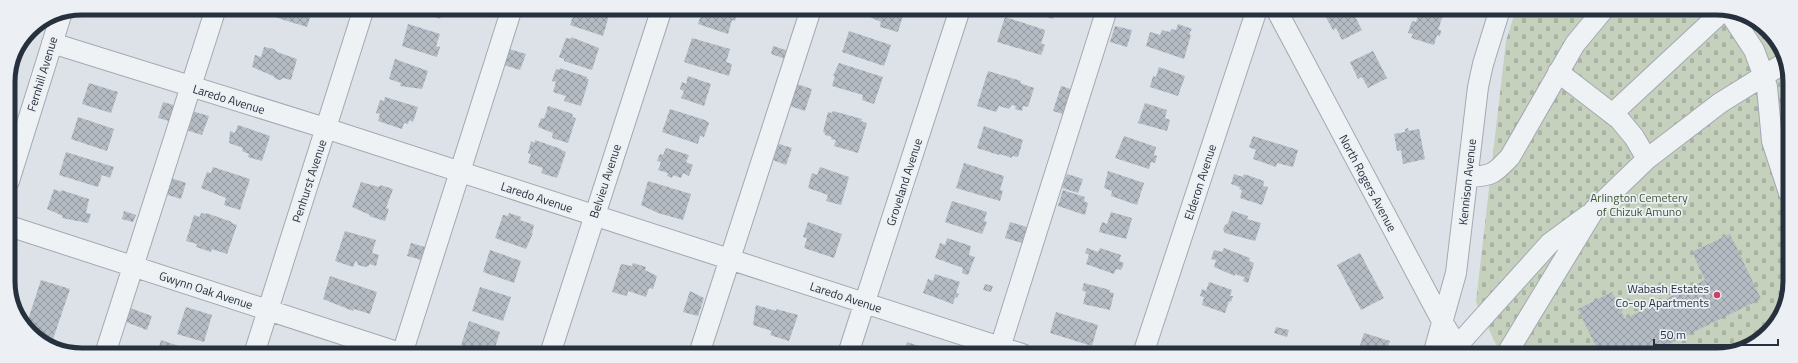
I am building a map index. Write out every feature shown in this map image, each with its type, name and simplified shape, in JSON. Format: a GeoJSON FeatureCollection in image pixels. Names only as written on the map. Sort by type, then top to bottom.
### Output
{"type":"FeatureCollection","features":[{"type":"Feature","properties":{"kind":"street"},"geometry":{"type":"LineString","coordinates":[[107,348],[214,15]]}},
{"type":"Feature","properties":{"kind":"street","name":"Penhurst Avenue"},"geometry":{"type":"LineString","coordinates":[[256,348],[362,15]]}},
{"type":"Feature","properties":{"kind":"street"},"geometry":{"type":"LineString","coordinates":[[404,348],[510,15]]}},
{"type":"Feature","properties":{"kind":"street","name":"Belvieu Avenue"},"geometry":{"type":"LineString","coordinates":[[552,348],[660,15]]}},
{"type":"Feature","properties":{"kind":"street"},"geometry":{"type":"LineString","coordinates":[[701,348],[809,15]]}},
{"type":"Feature","properties":{"kind":"street","name":"Groveland Avenue"},"geometry":{"type":"LineString","coordinates":[[850,348],[958,15]]}},
{"type":"Feature","properties":{"kind":"street"},"geometry":{"type":"LineString","coordinates":[[1000,348],[1105,15]]}},
{"type":"Feature","properties":{"kind":"street","name":"Elderon Avenue"},"geometry":{"type":"LineString","coordinates":[[1145,348],[1255,15]]}},
{"type":"Feature","properties":{"kind":"street","name":"North Rogers Avenue"},"geometry":{"type":"LineString","coordinates":[[1279,15],[1442,323],[1458,348]]}},
{"type":"Feature","properties":{"kind":"street","name":"Kennison Avenue"},"geometry":{"type":"LineString","coordinates":[[1435,348],[1456,273],[1478,87],[1483,64],[1498,15]]}},
{"type":"Feature","properties":{"kind":"street"},"geometry":{"type":"LineString","coordinates":[[1468,177],[1484,176],[1496,172],[1510,157],[1575,44],[1599,15]]}},
{"type":"Feature","properties":{"kind":"street"},"geometry":{"type":"LineString","coordinates":[[1612,114],[1719,15]]}},
{"type":"Feature","properties":{"kind":"street"},"geometry":{"type":"LineString","coordinates":[[1732,18],[1754,50],[1764,74],[1767,87],[1772,142],[1783,176]]}},
{"type":"Feature","properties":{"kind":"street","name":"Fernhill Avenue"},"geometry":{"type":"LineString","coordinates":[[15,162],[58,19]]}},
{"type":"Feature","properties":{"kind":"street","name":"Laredo Avenue"},"geometry":{"type":"LineString","coordinates":[[52,43],[325,128],[729,260],[865,302],[991,348]]}},
{"type":"Feature","properties":{"kind":"street"},"geometry":{"type":"LineString","coordinates":[[1462,348],[1550,243],[1594,210],[1647,158],[1720,103],[1781,65]]}},
{"type":"Feature","properties":{"kind":"street"},"geometry":{"type":"LineString","coordinates":[[1558,72],[1619,119],[1634,137],[1647,158]]}},
{"type":"Feature","properties":{"kind":"street"},"geometry":{"type":"LineString","coordinates":[[1510,348],[1594,210]]}},
{"type":"Feature","properties":{"kind":"street","name":"Gwynn Oak Avenue"},"geometry":{"type":"LineString","coordinates":[[15,228],[383,348]]}},
{"type":"Feature","properties":{"kind":"green space","name":"Arlington Cemetery of Chizuk Amuno"},"geometry":{"type":"Polygon","coordinates":[[[1514,15],[1716,15],[1746,22],[1753,26],[1769,41],[1778,56],[1782,69],[1783,82],[1783,281],[1776,311],[1769,322],[1753,337],[1734,346],[1721,348],[1498,348],[1476,302],[1506,41],[1514,15]]]}},
{"type":"Feature","properties":{"kind":"building"},"geometry":{"type":"Polygon","coordinates":[[[268,15],[311,15],[307,27],[268,15]]]}},
{"type":"Feature","properties":{"kind":"building"},"geometry":{"type":"Polygon","coordinates":[[[429,15],[441,15],[440,19],[429,15]]]}},
{"type":"Feature","properties":{"kind":"building"},"geometry":{"type":"Polygon","coordinates":[[[574,15],[609,15],[603,36],[570,25],[574,15]]]}},
{"type":"Feature","properties":{"kind":"building"},"geometry":{"type":"Polygon","coordinates":[[[701,15],[737,15],[735,21],[732,20],[728,34],[698,24],[701,15]]]}},
{"type":"Feature","properties":{"kind":"building"},"geometry":{"type":"Polygon","coordinates":[[[865,15],[903,15],[898,32],[880,27],[881,22],[865,15]]]}},
{"type":"Feature","properties":{"kind":"building"},"geometry":{"type":"Polygon","coordinates":[[[1040,15],[1054,15],[1053,19],[1040,15]]]}},
{"type":"Feature","properties":{"kind":"building"},"geometry":{"type":"Polygon","coordinates":[[[1325,15],[1354,15],[1362,30],[1342,40],[1336,28],[1333,30],[1325,15]]]}},
{"type":"Feature","properties":{"kind":"building"},"geometry":{"type":"Polygon","coordinates":[[[1418,15],[1443,15],[1438,30],[1441,30],[1440,36],[1437,35],[1434,45],[1411,38],[1413,34],[1408,33],[1412,21],[1416,22],[1418,15]]]}},
{"type":"Feature","properties":{"kind":"building"},"geometry":{"type":"Polygon","coordinates":[[[1005,17],[1045,30],[1041,43],[1045,45],[1041,55],[997,42],[1005,17]]]}},
{"type":"Feature","properties":{"kind":"building"},"geometry":{"type":"Polygon","coordinates":[[[408,24],[440,34],[436,46],[440,47],[437,57],[402,46],[408,24]]]}},
{"type":"Feature","properties":{"kind":"building"},"geometry":{"type":"Polygon","coordinates":[[[1178,24],[1192,29],[1189,34],[1191,35],[1184,59],[1146,46],[1150,32],[1160,35],[1162,30],[1170,32],[1171,29],[1176,30],[1178,24]]]}},
{"type":"Feature","properties":{"kind":"building"},"geometry":{"type":"Polygon","coordinates":[[[1115,26],[1132,30],[1127,47],[1110,42],[1115,26]]]}},
{"type":"Feature","properties":{"kind":"building"},"geometry":{"type":"Polygon","coordinates":[[[849,31],[891,45],[884,66],[842,52],[849,31]]]}},
{"type":"Feature","properties":{"kind":"building"},"geometry":{"type":"Polygon","coordinates":[[[571,37],[599,48],[592,70],[564,61],[564,59],[559,57],[566,38],[571,39],[571,37]]]}},
{"type":"Feature","properties":{"kind":"building"},"geometry":{"type":"Polygon","coordinates":[[[692,38],[730,49],[726,62],[732,64],[729,76],[684,62],[692,38]]]}},
{"type":"Feature","properties":{"kind":"building"},"geometry":{"type":"Polygon","coordinates":[[[773,46],[789,51],[786,59],[771,54],[773,46]]]}},
{"type":"Feature","properties":{"kind":"building"},"geometry":{"type":"Polygon","coordinates":[[[264,47],[274,49],[277,52],[297,59],[291,80],[283,78],[280,80],[276,79],[273,76],[252,67],[255,55],[261,57],[264,47]]]}},
{"type":"Feature","properties":{"kind":"building"},"geometry":{"type":"Polygon","coordinates":[[[509,49],[526,54],[520,70],[504,65],[509,49]]]}},
{"type":"Feature","properties":{"kind":"building"},"geometry":{"type":"Polygon","coordinates":[[[1373,51],[1387,78],[1368,88],[1362,77],[1358,79],[1350,62],[1373,51]]]}},
{"type":"Feature","properties":{"kind":"building"},"geometry":{"type":"Polygon","coordinates":[[[395,59],[428,71],[422,89],[400,86],[401,83],[389,79],[395,59]]]}},
{"type":"Feature","properties":{"kind":"building"},"geometry":{"type":"Polygon","coordinates":[[[839,63],[883,77],[874,104],[862,100],[863,95],[832,86],[835,76],[833,76],[839,63]]]}},
{"type":"Feature","properties":{"kind":"building"},"geometry":{"type":"Polygon","coordinates":[[[1159,67],[1185,76],[1178,96],[1150,87],[1153,76],[1156,77],[1159,67]]]}},
{"type":"Feature","properties":{"kind":"building"},"geometry":{"type":"Polygon","coordinates":[[[560,68],[589,79],[581,106],[564,101],[566,96],[553,92],[556,82],[552,81],[556,69],[559,70],[560,68]]]}},
{"type":"Feature","properties":{"kind":"building"},"geometry":{"type":"Polygon","coordinates":[[[988,71],[1021,81],[1020,83],[1034,88],[1028,107],[1023,106],[1022,111],[1015,109],[1016,106],[1012,105],[1009,109],[999,106],[996,112],[977,106],[988,71]]]}},
{"type":"Feature","properties":{"kind":"building"},"geometry":{"type":"Polygon","coordinates":[[[688,76],[711,84],[704,106],[681,98],[684,91],[680,89],[682,82],[686,84],[688,76]]]}},
{"type":"Feature","properties":{"kind":"building"},"geometry":{"type":"Polygon","coordinates":[[[89,83],[118,92],[111,113],[82,104],[89,83]]]}},
{"type":"Feature","properties":{"kind":"building"},"geometry":{"type":"Polygon","coordinates":[[[797,84],[812,89],[805,111],[790,106],[797,84]]]}},
{"type":"Feature","properties":{"kind":"building"},"geometry":{"type":"Polygon","coordinates":[[[1061,86],[1077,91],[1069,116],[1053,111],[1061,86]]]}},
{"type":"Feature","properties":{"kind":"building"},"geometry":{"type":"Polygon","coordinates":[[[385,97],[418,107],[413,122],[409,120],[408,124],[404,123],[402,129],[378,121],[380,114],[376,113],[380,100],[384,101],[385,97]]]}},
{"type":"Feature","properties":{"kind":"building"},"geometry":{"type":"Polygon","coordinates":[[[163,102],[177,106],[173,122],[158,118],[163,102]]]}},
{"type":"Feature","properties":{"kind":"building"},"geometry":{"type":"Polygon","coordinates":[[[1145,103],[1167,110],[1165,118],[1170,120],[1167,131],[1138,123],[1145,103]]]}},
{"type":"Feature","properties":{"kind":"building"},"geometry":{"type":"Polygon","coordinates":[[[548,106],[573,114],[572,117],[576,118],[568,143],[552,138],[553,133],[538,127],[541,118],[544,119],[548,106]]]}},
{"type":"Feature","properties":{"kind":"building"},"geometry":{"type":"Polygon","coordinates":[[[670,109],[705,120],[709,123],[704,137],[700,136],[698,144],[662,132],[670,109]]]}},
{"type":"Feature","properties":{"kind":"building"},"geometry":{"type":"Polygon","coordinates":[[[192,111],[209,116],[202,135],[186,130],[192,111]]]}},
{"type":"Feature","properties":{"kind":"building"},"geometry":{"type":"Polygon","coordinates":[[[833,111],[862,119],[861,121],[867,123],[858,153],[834,146],[836,140],[831,139],[832,137],[825,135],[823,132],[828,112],[832,113],[833,111]]]}},
{"type":"Feature","properties":{"kind":"building"},"geometry":{"type":"Polygon","coordinates":[[[78,117],[114,129],[107,151],[71,139],[78,117]]]}},
{"type":"Feature","properties":{"kind":"building"},"geometry":{"type":"Polygon","coordinates":[[[238,125],[270,136],[262,161],[248,157],[249,154],[242,151],[243,148],[229,143],[230,131],[235,133],[238,125]]]}},
{"type":"Feature","properties":{"kind":"building"},"geometry":{"type":"Polygon","coordinates":[[[984,126],[1023,140],[1018,157],[1012,156],[1012,158],[977,148],[984,126]]]}},
{"type":"Feature","properties":{"kind":"building"},"geometry":{"type":"Polygon","coordinates":[[[1408,128],[1409,131],[1419,129],[1425,159],[1403,164],[1401,150],[1397,151],[1394,134],[1405,132],[1405,129],[1408,128]]]}},
{"type":"Feature","properties":{"kind":"building"},"geometry":{"type":"Polygon","coordinates":[[[1783,130],[1783,145],[1777,132],[1783,130]]]}},
{"type":"Feature","properties":{"kind":"building"},"geometry":{"type":"Polygon","coordinates":[[[1124,136],[1156,147],[1154,155],[1157,156],[1155,163],[1151,162],[1149,169],[1115,158],[1124,136]]]}},
{"type":"Feature","properties":{"kind":"building"},"geometry":{"type":"Polygon","coordinates":[[[1253,136],[1298,150],[1293,167],[1277,163],[1276,167],[1253,159],[1256,150],[1249,147],[1253,136]]]}},
{"type":"Feature","properties":{"kind":"building"},"geometry":{"type":"Polygon","coordinates":[[[535,140],[566,152],[557,178],[541,173],[543,168],[528,163],[531,154],[528,153],[531,141],[535,143],[535,140]]]}},
{"type":"Feature","properties":{"kind":"building"},"geometry":{"type":"Polygon","coordinates":[[[779,144],[792,148],[786,165],[773,160],[779,144]]]}},
{"type":"Feature","properties":{"kind":"building"},"geometry":{"type":"Polygon","coordinates":[[[666,148],[689,155],[686,162],[693,165],[689,176],[683,173],[681,178],[673,175],[672,178],[667,176],[668,173],[658,170],[661,162],[657,161],[660,154],[663,155],[666,148]]]}},
{"type":"Feature","properties":{"kind":"building"},"geometry":{"type":"Polygon","coordinates":[[[66,152],[114,167],[110,178],[102,175],[98,187],[59,175],[66,152]]]}},
{"type":"Feature","properties":{"kind":"building"},"geometry":{"type":"Polygon","coordinates":[[[964,163],[1004,176],[1000,190],[1003,191],[1000,201],[956,188],[964,163]]]}},
{"type":"Feature","properties":{"kind":"building"},"geometry":{"type":"Polygon","coordinates":[[[213,167],[250,179],[240,210],[224,205],[226,198],[201,188],[207,172],[211,173],[213,167]]]}},
{"type":"Feature","properties":{"kind":"building"},"geometry":{"type":"Polygon","coordinates":[[[820,167],[849,177],[841,205],[826,201],[828,195],[808,188],[812,173],[817,175],[820,167]]]}},
{"type":"Feature","properties":{"kind":"building"},"geometry":{"type":"Polygon","coordinates":[[[1108,171],[1144,183],[1137,205],[1111,196],[1112,191],[1104,188],[1108,171]]]}},
{"type":"Feature","properties":{"kind":"building"},"geometry":{"type":"Polygon","coordinates":[[[1067,174],[1083,179],[1078,193],[1062,188],[1067,174]]]}},
{"type":"Feature","properties":{"kind":"building"},"geometry":{"type":"Polygon","coordinates":[[[1234,174],[1243,177],[1244,174],[1264,181],[1263,186],[1268,187],[1262,205],[1240,198],[1242,190],[1239,189],[1240,187],[1231,184],[1234,174]]]}},
{"type":"Feature","properties":{"kind":"building"},"geometry":{"type":"Polygon","coordinates":[[[171,178],[186,183],[181,199],[165,194],[171,178]]]}},
{"type":"Feature","properties":{"kind":"building"},"geometry":{"type":"Polygon","coordinates":[[[648,181],[691,194],[683,220],[658,213],[641,205],[648,181]]]}},
{"type":"Feature","properties":{"kind":"building"},"geometry":{"type":"Polygon","coordinates":[[[361,182],[393,189],[386,208],[389,209],[385,221],[369,216],[370,215],[352,207],[361,182]]]}},
{"type":"Feature","properties":{"kind":"building"},"geometry":{"type":"Polygon","coordinates":[[[54,189],[89,199],[86,213],[91,214],[88,223],[62,218],[63,216],[47,209],[54,189]]]}},
{"type":"Feature","properties":{"kind":"building"},"geometry":{"type":"Polygon","coordinates":[[[1063,190],[1085,197],[1084,201],[1088,203],[1085,215],[1058,206],[1063,190]]]}},
{"type":"Feature","properties":{"kind":"building"},"geometry":{"type":"Polygon","coordinates":[[[952,201],[987,212],[984,221],[987,222],[982,234],[945,222],[952,201]]]}},
{"type":"Feature","properties":{"kind":"building"},"geometry":{"type":"Polygon","coordinates":[[[124,211],[136,215],[133,222],[122,219],[124,211]]]}},
{"type":"Feature","properties":{"kind":"building"},"geometry":{"type":"Polygon","coordinates":[[[1232,211],[1248,216],[1247,219],[1261,223],[1255,241],[1225,233],[1223,229],[1228,223],[1232,211]]]}},
{"type":"Feature","properties":{"kind":"building"},"geometry":{"type":"Polygon","coordinates":[[[1111,212],[1132,218],[1126,239],[1099,232],[1102,222],[1107,224],[1111,212]]]}},
{"type":"Feature","properties":{"kind":"building"},"geometry":{"type":"Polygon","coordinates":[[[201,213],[206,213],[237,225],[227,254],[212,249],[211,252],[196,247],[197,244],[186,241],[194,215],[200,217],[201,213]]]}},
{"type":"Feature","properties":{"kind":"building"},"geometry":{"type":"Polygon","coordinates":[[[509,213],[521,217],[520,220],[534,225],[533,233],[526,249],[495,238],[503,215],[508,216],[509,213]]]}},
{"type":"Feature","properties":{"kind":"building"},"geometry":{"type":"Polygon","coordinates":[[[808,222],[842,234],[834,258],[804,248],[807,238],[803,237],[808,222]]]}},
{"type":"Feature","properties":{"kind":"building"},"geometry":{"type":"Polygon","coordinates":[[[1010,222],[1027,227],[1022,243],[1005,238],[1010,222]]]}},
{"type":"Feature","properties":{"kind":"building"},"geometry":{"type":"Polygon","coordinates":[[[345,231],[376,240],[372,253],[379,255],[376,266],[369,264],[369,266],[365,267],[358,265],[356,260],[353,267],[335,261],[345,231]]]}},
{"type":"Feature","properties":{"kind":"building","name":"Wabash Estates Co-op Apartments"},"geometry":{"type":"Polygon","coordinates":[[[1730,234],[1761,299],[1661,348],[1597,348],[1578,309],[1612,292],[1625,319],[1705,280],[1692,252],[1730,234]]]}},
{"type":"Feature","properties":{"kind":"building"},"geometry":{"type":"Polygon","coordinates":[[[947,238],[971,246],[969,255],[975,257],[968,275],[962,273],[963,268],[935,258],[940,243],[945,245],[947,238]]]}},
{"type":"Feature","properties":{"kind":"building"},"geometry":{"type":"Polygon","coordinates":[[[411,243],[425,247],[422,260],[407,256],[411,243]]]}},
{"type":"Feature","properties":{"kind":"building"},"geometry":{"type":"Polygon","coordinates":[[[1087,248],[1098,252],[1100,248],[1121,255],[1119,261],[1124,263],[1121,270],[1116,269],[1114,274],[1086,264],[1089,255],[1085,253],[1087,248]]]}},
{"type":"Feature","properties":{"kind":"building"},"geometry":{"type":"Polygon","coordinates":[[[1224,248],[1250,258],[1249,261],[1254,263],[1248,283],[1243,281],[1245,275],[1243,277],[1235,274],[1235,276],[1214,267],[1216,260],[1211,259],[1214,250],[1222,252],[1224,248]]]}},
{"type":"Feature","properties":{"kind":"building"},"geometry":{"type":"Polygon","coordinates":[[[490,250],[521,261],[514,283],[483,272],[490,250]]]}},
{"type":"Feature","properties":{"kind":"building"},"geometry":{"type":"Polygon","coordinates":[[[1360,253],[1384,298],[1361,310],[1337,265],[1360,253]]]}},
{"type":"Feature","properties":{"kind":"building"},"geometry":{"type":"Polygon","coordinates":[[[633,263],[646,267],[645,270],[657,276],[653,289],[649,288],[646,297],[628,291],[627,296],[612,292],[621,264],[632,266],[633,263]]]}},
{"type":"Feature","properties":{"kind":"building"},"geometry":{"type":"Polygon","coordinates":[[[935,274],[960,282],[956,293],[959,294],[957,298],[955,297],[953,304],[923,293],[928,279],[933,281],[935,274]]]}},
{"type":"Feature","properties":{"kind":"building"},"geometry":{"type":"Polygon","coordinates":[[[330,276],[377,292],[370,314],[354,309],[353,311],[323,299],[330,276]]]}},
{"type":"Feature","properties":{"kind":"building"},"geometry":{"type":"Polygon","coordinates":[[[41,280],[70,289],[52,341],[45,337],[28,320],[41,280]]]}},
{"type":"Feature","properties":{"kind":"building"},"geometry":{"type":"Polygon","coordinates":[[[1209,282],[1232,290],[1230,296],[1233,296],[1231,302],[1229,301],[1225,313],[1202,305],[1204,297],[1200,296],[1202,289],[1206,291],[1209,282]]]}},
{"type":"Feature","properties":{"kind":"building"},"geometry":{"type":"Polygon","coordinates":[[[1084,283],[1110,290],[1109,292],[1114,293],[1110,310],[1083,304],[1086,292],[1082,290],[1084,283]]]}},
{"type":"Feature","properties":{"kind":"building"},"geometry":{"type":"Polygon","coordinates":[[[985,284],[993,286],[991,292],[983,290],[985,284]]]}},
{"type":"Feature","properties":{"kind":"building"},"geometry":{"type":"Polygon","coordinates":[[[480,287],[511,297],[503,321],[472,311],[480,287]]]}},
{"type":"Feature","properties":{"kind":"building"},"geometry":{"type":"Polygon","coordinates":[[[690,291],[704,298],[698,316],[683,312],[690,291]]]}},
{"type":"Feature","properties":{"kind":"building"},"geometry":{"type":"Polygon","coordinates":[[[756,305],[776,311],[776,309],[798,315],[789,341],[770,335],[772,331],[753,325],[756,305]]]}},
{"type":"Feature","properties":{"kind":"building"},"geometry":{"type":"Polygon","coordinates":[[[186,307],[212,315],[204,342],[177,334],[186,307]]]}},
{"type":"Feature","properties":{"kind":"building"},"geometry":{"type":"Polygon","coordinates":[[[130,308],[152,316],[147,330],[126,322],[130,308]]]}},
{"type":"Feature","properties":{"kind":"building"},"geometry":{"type":"Polygon","coordinates":[[[1056,312],[1098,325],[1092,346],[1050,333],[1056,312]]]}},
{"type":"Feature","properties":{"kind":"building"},"geometry":{"type":"Polygon","coordinates":[[[469,321],[500,332],[495,348],[470,348],[461,345],[469,321]]]}},
{"type":"Feature","properties":{"kind":"building"},"geometry":{"type":"Polygon","coordinates":[[[1276,327],[1289,330],[1287,337],[1274,333],[1276,327]]]}},
{"type":"Feature","properties":{"kind":"building"},"geometry":{"type":"Polygon","coordinates":[[[1364,333],[1390,341],[1388,348],[1359,348],[1364,333]]]}},
{"type":"Feature","properties":{"kind":"building"},"geometry":{"type":"Polygon","coordinates":[[[161,340],[185,348],[159,348],[161,340]]]}},
{"type":"Feature","properties":{"kind":"building"},"geometry":{"type":"Polygon","coordinates":[[[907,342],[925,348],[905,348],[907,342]]]}},
{"type":"Feature","properties":{"kind":"place","name":"Wabash Estates Co-op Apartments"},"geometry":{"type":"Point","coordinates":[1717,295]}}]}
